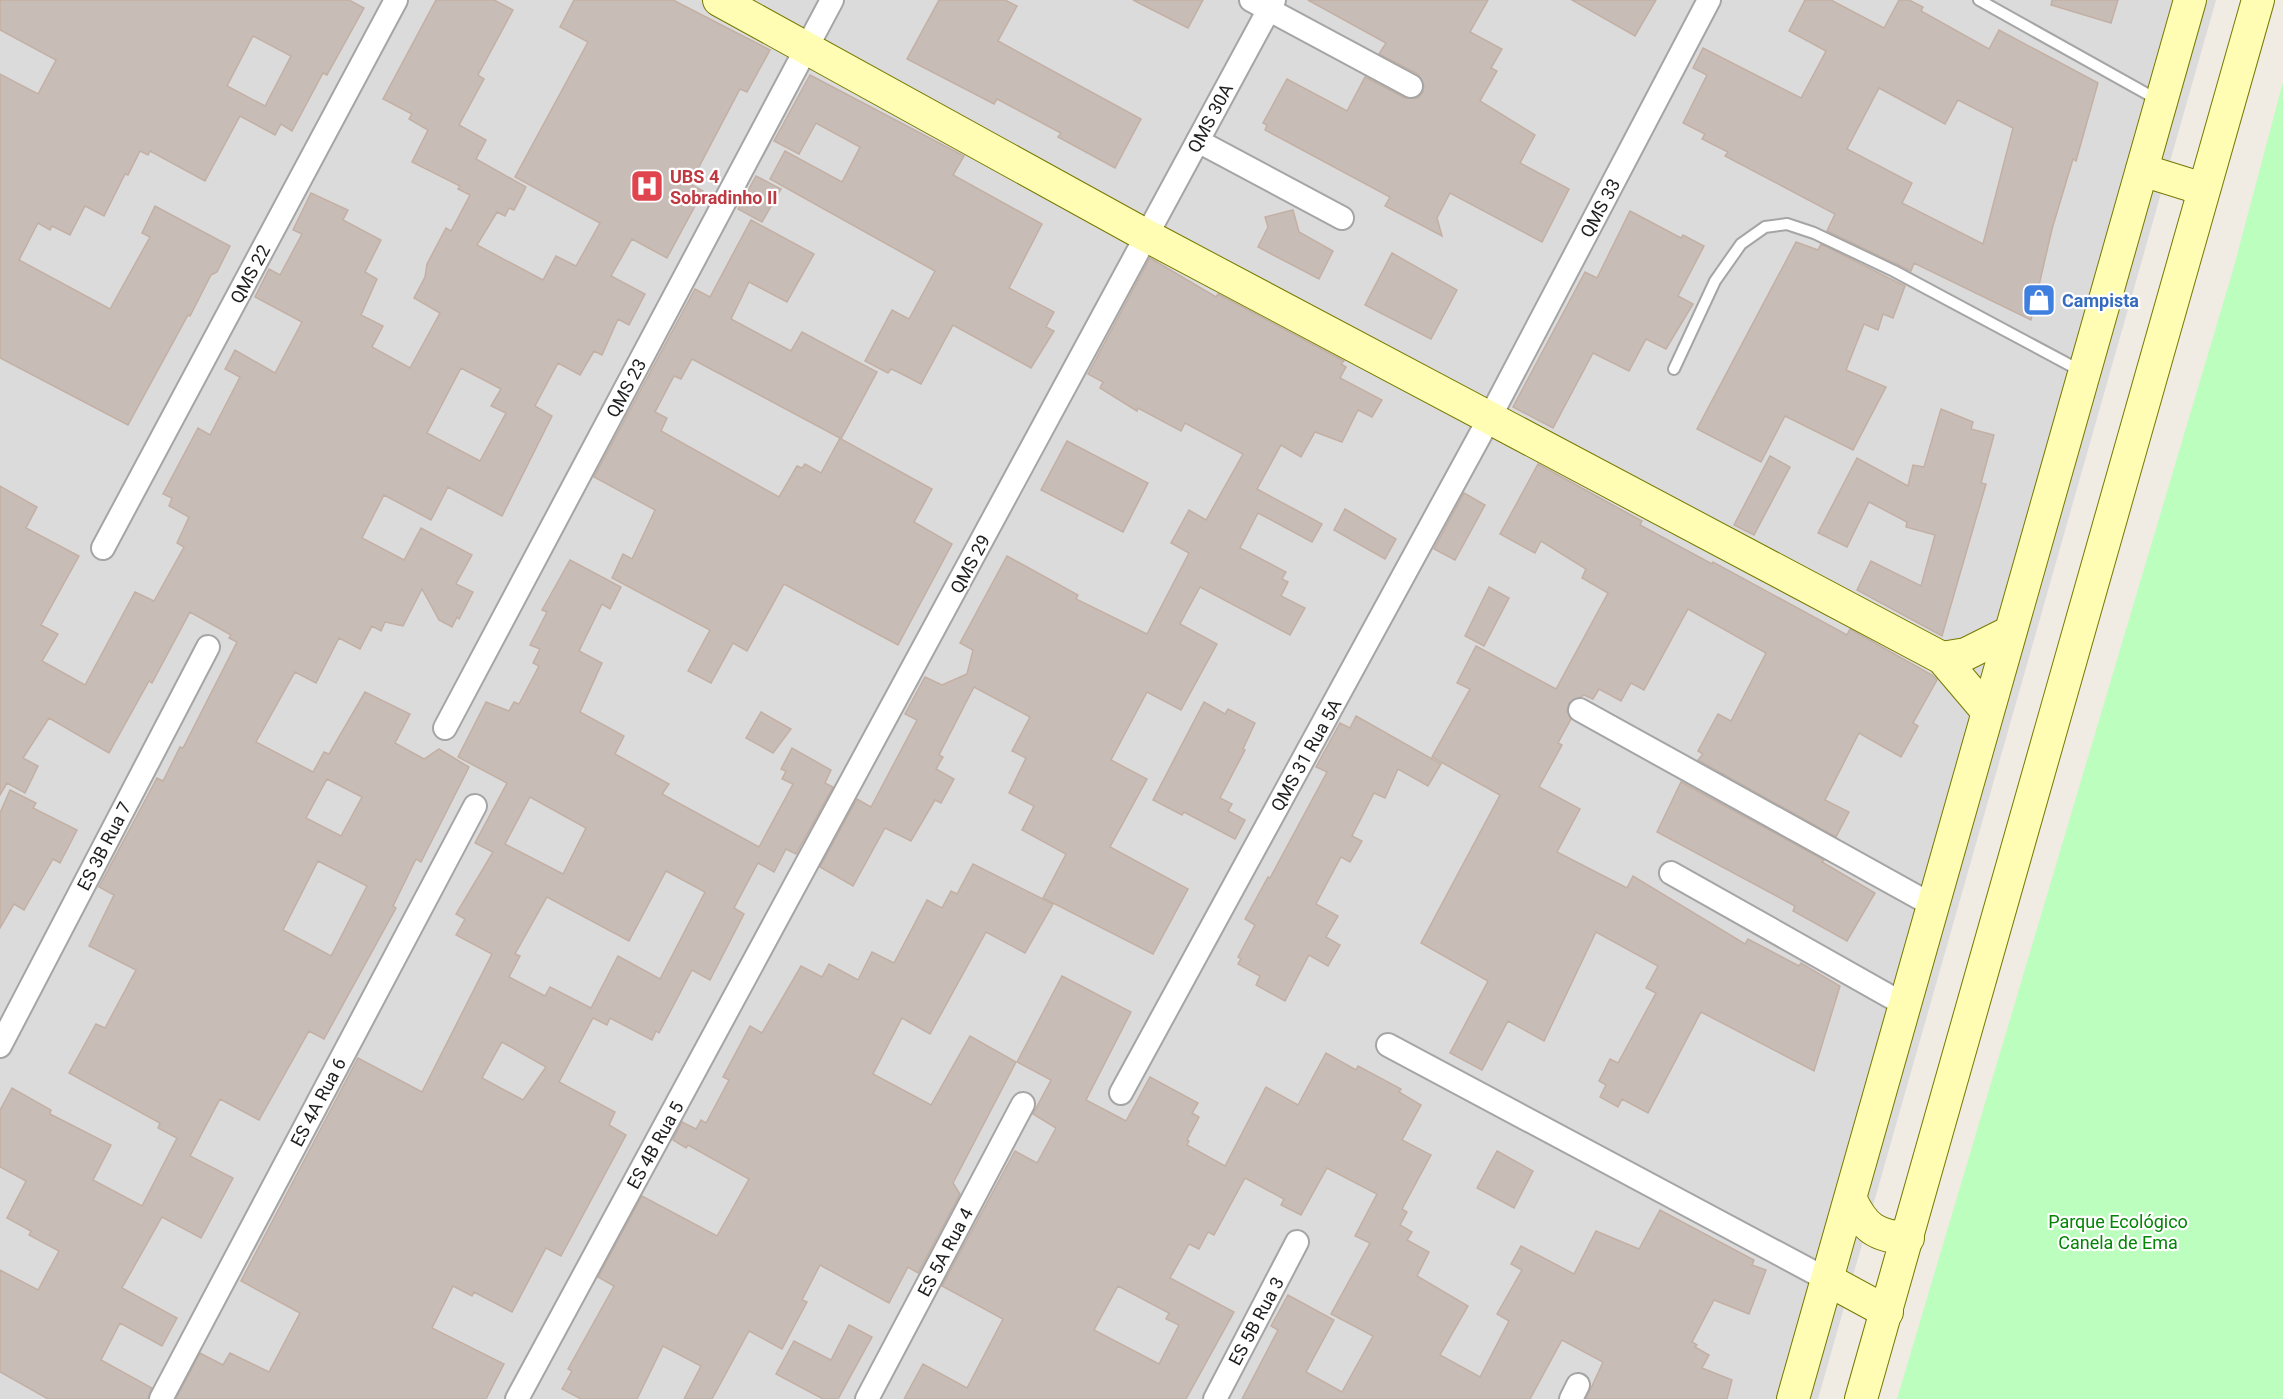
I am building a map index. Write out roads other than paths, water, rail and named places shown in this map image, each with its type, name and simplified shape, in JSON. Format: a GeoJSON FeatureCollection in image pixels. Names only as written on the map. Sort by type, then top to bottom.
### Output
{"type":"FeatureCollection","features":[{"type":"Feature","properties":{"kind":"main road"},"geometry":{"type":"LineString","coordinates":[[719,0],[1147,236],[1942,658],[1987,711]]}},
{"type":"Feature","properties":{"kind":"main road"},"geometry":{"type":"LineString","coordinates":[[1793,1399],[1851,1200],[2008,633],[2190,0]]}},
{"type":"Feature","properties":{"kind":"main road"},"geometry":{"type":"LineString","coordinates":[[1861,1399],[2258,0]]}},
{"type":"Feature","properties":{"kind":"main road"},"geometry":{"type":"LineString","coordinates":[[2142,170],[2203,189]]}},
{"type":"Feature","properties":{"kind":"main road"},"geometry":{"type":"LineString","coordinates":[[1942,658],[1980,648],[2008,633]]}},
{"type":"Feature","properties":{"kind":"main road"},"geometry":{"type":"LineString","coordinates":[[1851,1200],[1860,1218],[1872,1230],[1894,1238],[1908,1238]]}},
{"type":"Feature","properties":{"kind":"main road"},"geometry":{"type":"LineString","coordinates":[[1828,1280],[1887,1312]]}},
{"type":"Feature","properties":{"kind":"street","name":"QMS 22"},"geometry":{"type":"LineString","coordinates":[[103,548],[396,0]]}},
{"type":"Feature","properties":{"kind":"street","name":"QMS 23"},"geometry":{"type":"LineString","coordinates":[[446,728],[832,0]]}},
{"type":"Feature","properties":{"kind":"street","name":"QMS 33"},"geometry":{"type":"LineString","coordinates":[[1490,417],[1710,0]]}},
{"type":"Feature","properties":{"kind":"street"},"geometry":{"type":"LineString","coordinates":[[1265,3],[1411,86]]}},
{"type":"Feature","properties":{"kind":"street","name":"QMS 30A"},"geometry":{"type":"LineString","coordinates":[[1147,236],[1198,141],[1265,3]]}},
{"type":"Feature","properties":{"kind":"street"},"geometry":{"type":"LineString","coordinates":[[1198,141],[1342,218]]}},
{"type":"Feature","properties":{"kind":"street","name":"QMS 29"},"geometry":{"type":"LineString","coordinates":[[793,892],[1147,236]]}},
{"type":"Feature","properties":{"kind":"street","name":"QMS 31 Rua 5A"},"geometry":{"type":"LineString","coordinates":[[1121,1093],[1490,417]]}},
{"type":"Feature","properties":{"kind":"street","name":"ES 3B Rua 7"},"geometry":{"type":"LineString","coordinates":[[0,1046],[208,647]]}},
{"type":"Feature","properties":{"kind":"street"},"geometry":{"type":"LineString","coordinates":[[1580,710],[1932,905]]}},
{"type":"Feature","properties":{"kind":"street","name":"ES 4A Rua 6"},"geometry":{"type":"LineString","coordinates":[[161,1399],[475,806]]}},
{"type":"Feature","properties":{"kind":"street"},"geometry":{"type":"LineString","coordinates":[[1671,873],[1905,1005]]}},
{"type":"Feature","properties":{"kind":"street","name":"ES 4B Rua 5"},"geometry":{"type":"LineString","coordinates":[[517,1399],[793,892]]}},
{"type":"Feature","properties":{"kind":"street"},"geometry":{"type":"LineString","coordinates":[[1388,1045],[1828,1280]]}},
{"type":"Feature","properties":{"kind":"street","name":"ES 5A Rua 4"},"geometry":{"type":"LineString","coordinates":[[867,1399],[1023,1104]]}},
{"type":"Feature","properties":{"kind":"street","name":"ES 5B Rua 3"},"geometry":{"type":"LineString","coordinates":[[1215,1399],[1297,1242]]}},
{"type":"Feature","properties":{"kind":"lane"},"geometry":{"type":"LineString","coordinates":[[1979,0],[2161,101]]}},
{"type":"Feature","properties":{"kind":"lane"},"geometry":{"type":"LineString","coordinates":[[1674,369],[1715,281],[1741,244],[1765,227],[1787,224],[1814,233],[1894,271],[2084,373]]}},
{"type":"Feature","properties":{"kind":"place","name":"UBS 4 Sobradinho II"},"geometry":{"type":"Point","coordinates":[647,186]}},
{"type":"Feature","properties":{"kind":"place","name":"Campista"},"geometry":{"type":"Point","coordinates":[2039,300]}},
{"type":"Feature","properties":{"kind":"park label","name":"Parque Ecológico Canela de Ema"},"geometry":{"type":"Point","coordinates":[2118,1231]}}]}
